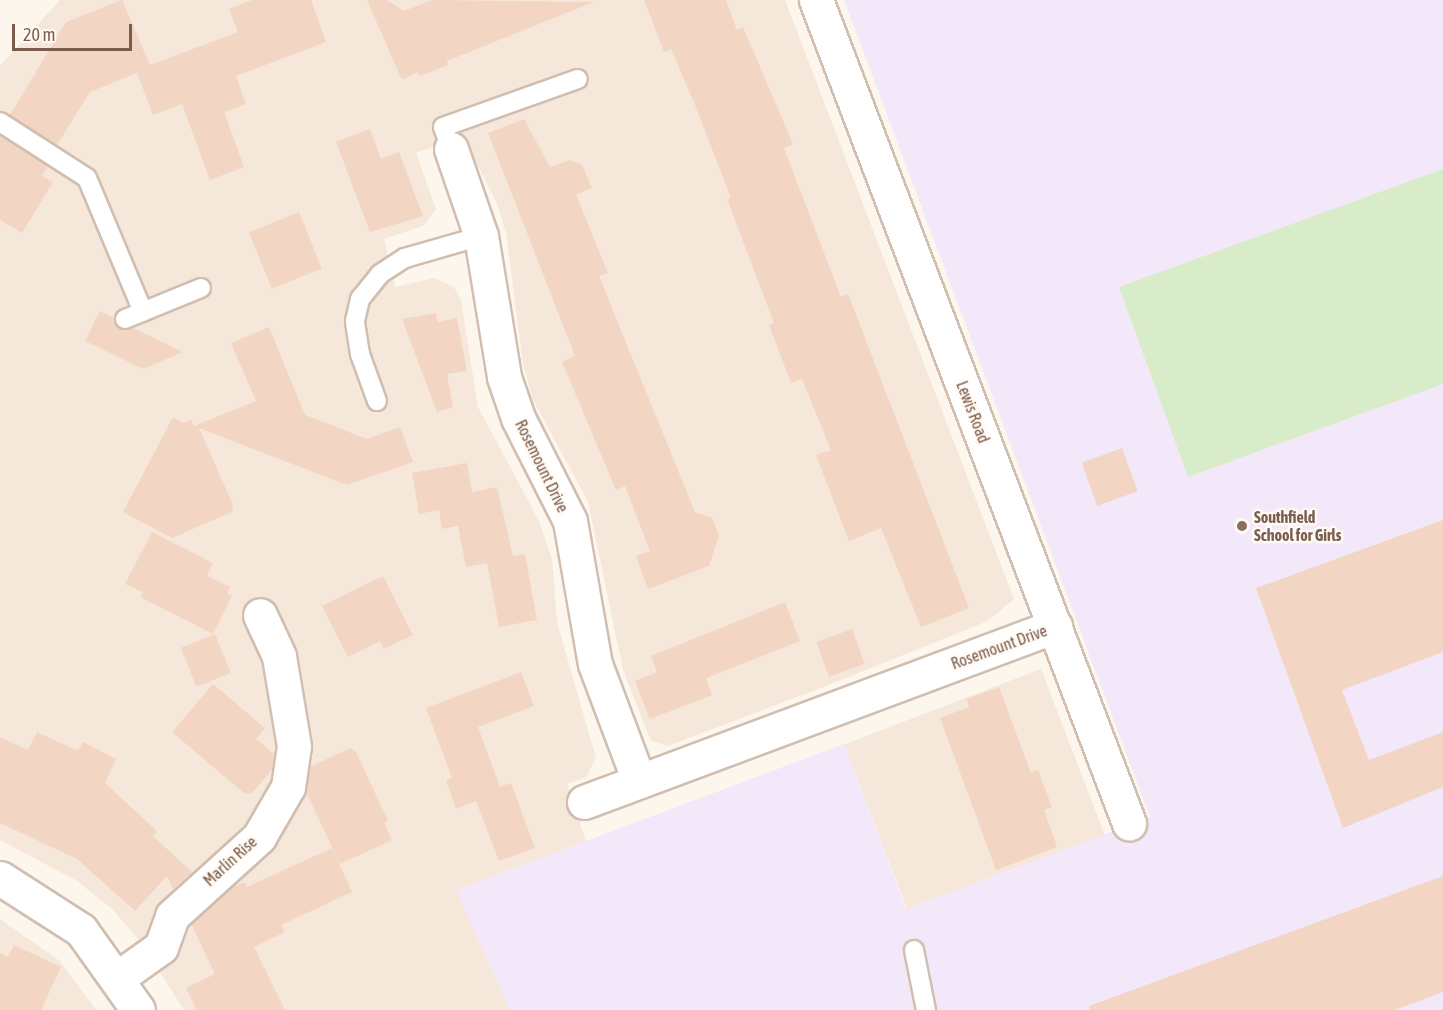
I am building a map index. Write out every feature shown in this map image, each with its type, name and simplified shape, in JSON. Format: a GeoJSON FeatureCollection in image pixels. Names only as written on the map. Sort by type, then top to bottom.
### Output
{"type":"FeatureCollection","features":[{"type":"Feature","properties":{"kind":"street","name":"Lewis Road"},"geometry":{"type":"LineString","coordinates":[[816,0],[1129,823]]}},
{"type":"Feature","properties":{"kind":"street","name":"Rosemount Drive"},"geometry":{"type":"LineString","coordinates":[[451,149],[481,236],[504,377],[518,418],[570,521],[595,664],[639,781]]}},
{"type":"Feature","properties":{"kind":"street","name":"Marlin Rise"},"geometry":{"type":"LineString","coordinates":[[119,977],[160,947],[172,916],[259,837],[288,787],[294,746],[280,668],[260,615]]}},
{"type":"Feature","properties":{"kind":"street","name":"Rosemount Drive"},"geometry":{"type":"LineString","coordinates":[[584,802],[1055,626]]}},
{"type":"Feature","properties":{"kind":"street"},"geometry":{"type":"LineString","coordinates":[[0,878],[81,930],[119,977],[138,1010]]}},
{"type":"Feature","properties":{"kind":"lane"},"geometry":{"type":"LineString","coordinates":[[451,149],[442,127],[579,79]]}},
{"type":"Feature","properties":{"kind":"lane"},"geometry":{"type":"LineString","coordinates":[[0,122],[87,178],[143,312]]}},
{"type":"Feature","properties":{"kind":"lane"},"geometry":{"type":"LineString","coordinates":[[377,401],[359,343],[355,321],[360,299],[380,274],[405,258],[481,236]]}},
{"type":"Feature","properties":{"kind":"lane"},"geometry":{"type":"LineString","coordinates":[[125,319],[201,288]]}},
{"type":"Feature","properties":{"kind":"lane"},"geometry":{"type":"LineString","coordinates":[[914,950],[926,1010]]}},
{"type":"Feature","properties":{"kind":"shaded area"},"geometry":{"type":"Polygon","coordinates":[[[60,0],[785,0],[1014,599],[988,621],[821,688],[668,746],[651,741],[623,670],[588,502],[533,400],[523,364],[506,233],[497,204],[463,136],[416,153],[436,209],[423,226],[384,239],[395,287],[434,278],[454,287],[461,300],[478,407],[539,521],[552,559],[557,622],[596,758],[586,777],[567,784],[586,841],[457,890],[510,1010],[184,1010],[139,940],[113,910],[77,881],[0,840],[0,66],[60,0]]]}},
{"type":"Feature","properties":{"kind":"shaded area","name":"Southfield School for Girls"},"geometry":{"type":"Polygon","coordinates":[[[844,0],[1443,0],[1443,1010],[510,1010],[456,890],[844,744],[906,909],[1150,817],[844,0]]]}},
{"type":"Feature","properties":{"kind":"shaded area"},"geometry":{"type":"Polygon","coordinates":[[[1041,669],[1105,835],[908,911],[844,745],[1041,669]]]}},
{"type":"Feature","properties":{"kind":"shaded area"},"geometry":{"type":"Polygon","coordinates":[[[0,919],[60,961],[96,1010],[0,1010],[0,919]]]}},
{"type":"Feature","properties":{"kind":"green space"},"geometry":{"type":"Polygon","coordinates":[[[1443,169],[1443,384],[1188,477],[1119,287],[1443,169]]]}},
{"type":"Feature","properties":{"kind":"building"},"geometry":{"type":"Polygon","coordinates":[[[122,0],[150,65],[238,32],[229,9],[252,0],[311,0],[326,42],[236,76],[246,104],[224,112],[244,167],[210,180],[182,104],[153,115],[137,73],[90,92],[57,145],[10,115],[66,22],[122,0]]]}},
{"type":"Feature","properties":{"kind":"building"},"geometry":{"type":"Polygon","coordinates":[[[367,0],[387,0],[404,11],[432,0],[594,2],[447,61],[448,65],[420,76],[418,72],[402,80],[367,0]]]}},
{"type":"Feature","properties":{"kind":"building"},"geometry":{"type":"Polygon","coordinates":[[[644,0],[726,0],[737,30],[743,27],[793,144],[784,148],[841,297],[848,294],[969,608],[921,627],[881,528],[849,541],[816,455],[831,450],[802,379],[791,383],[769,325],[774,323],[727,199],[731,198],[671,49],[664,52],[644,0]]]}},
{"type":"Feature","properties":{"kind":"building"},"geometry":{"type":"Polygon","coordinates":[[[524,119],[550,167],[570,160],[582,165],[592,188],[576,195],[608,273],[599,276],[695,512],[712,518],[719,536],[709,566],[648,589],[636,556],[650,551],[625,486],[616,490],[562,362],[575,356],[488,133],[524,119]]]}},
{"type":"Feature","properties":{"kind":"building"},"geometry":{"type":"Polygon","coordinates":[[[370,129],[381,159],[399,152],[423,216],[370,232],[336,142],[370,129]]]}},
{"type":"Feature","properties":{"kind":"building"},"geometry":{"type":"Polygon","coordinates":[[[0,135],[48,166],[42,176],[53,182],[22,233],[0,220],[0,135]]]}},
{"type":"Feature","properties":{"kind":"building"},"geometry":{"type":"Polygon","coordinates":[[[299,212],[322,269],[272,289],[249,232],[299,212]]]}},
{"type":"Feature","properties":{"kind":"building"},"geometry":{"type":"Polygon","coordinates":[[[100,311],[114,318],[119,328],[133,328],[183,352],[143,369],[85,341],[100,311]]]}},
{"type":"Feature","properties":{"kind":"building"},"geometry":{"type":"Polygon","coordinates":[[[436,313],[438,322],[457,318],[467,371],[447,374],[453,407],[437,412],[402,319],[436,313]]]}},
{"type":"Feature","properties":{"kind":"building"},"geometry":{"type":"Polygon","coordinates":[[[269,327],[305,415],[367,439],[400,427],[413,462],[347,485],[199,428],[233,505],[232,512],[172,538],[123,512],[173,417],[184,423],[191,419],[194,426],[256,401],[231,343],[269,327]]]}},
{"type":"Feature","properties":{"kind":"building"},"geometry":{"type":"Polygon","coordinates":[[[1122,448],[1138,491],[1097,506],[1082,463],[1122,448]]]}},
{"type":"Feature","properties":{"kind":"building"},"geometry":{"type":"Polygon","coordinates":[[[467,463],[472,492],[497,487],[513,556],[525,554],[537,620],[499,627],[487,563],[466,567],[458,526],[442,529],[439,510],[419,514],[412,473],[467,463]]]}},
{"type":"Feature","properties":{"kind":"building"},"geometry":{"type":"Polygon","coordinates":[[[1443,520],[1443,652],[1342,690],[1369,760],[1443,732],[1443,787],[1343,828],[1256,588],[1443,520]]]}},
{"type":"Feature","properties":{"kind":"building"},"geometry":{"type":"Polygon","coordinates":[[[152,532],[213,563],[207,576],[230,587],[227,593],[232,596],[213,634],[140,597],[143,592],[125,584],[152,532]]]}},
{"type":"Feature","properties":{"kind":"building"},"geometry":{"type":"Polygon","coordinates":[[[383,576],[413,635],[384,649],[380,641],[348,657],[322,606],[383,576]]]}},
{"type":"Feature","properties":{"kind":"building"},"geometry":{"type":"Polygon","coordinates":[[[785,602],[800,641],[706,678],[712,695],[650,719],[635,681],[657,672],[651,656],[785,602]]]}},
{"type":"Feature","properties":{"kind":"building"},"geometry":{"type":"Polygon","coordinates":[[[852,629],[865,664],[829,677],[816,642],[852,629]]]}},
{"type":"Feature","properties":{"kind":"building"},"geometry":{"type":"Polygon","coordinates":[[[215,634],[231,673],[196,687],[181,648],[215,634]]]}},
{"type":"Feature","properties":{"kind":"building"},"geometry":{"type":"Polygon","coordinates":[[[521,672],[534,706],[478,727],[500,787],[511,783],[535,848],[499,861],[476,801],[456,809],[446,780],[452,778],[426,708],[521,672]]]}},
{"type":"Feature","properties":{"kind":"building"},"geometry":{"type":"Polygon","coordinates":[[[213,684],[265,728],[256,739],[274,754],[272,770],[252,793],[244,793],[172,732],[213,684]]]}},
{"type":"Feature","properties":{"kind":"building"},"geometry":{"type":"Polygon","coordinates":[[[999,687],[1031,773],[1038,770],[1052,807],[1044,810],[1057,847],[996,870],[940,718],[969,707],[967,699],[999,687]]]}},
{"type":"Feature","properties":{"kind":"building"},"geometry":{"type":"Polygon","coordinates":[[[37,732],[78,751],[83,742],[116,759],[105,783],[157,831],[153,836],[192,872],[173,889],[167,876],[135,911],[77,859],[0,823],[0,737],[28,750],[37,732]]]}},
{"type":"Feature","properties":{"kind":"building"},"geometry":{"type":"Polygon","coordinates":[[[350,748],[356,752],[388,821],[384,823],[392,840],[340,864],[306,792],[310,767],[350,748]]]}},
{"type":"Feature","properties":{"kind":"building"},"geometry":{"type":"Polygon","coordinates":[[[332,848],[352,892],[281,925],[285,932],[254,947],[285,1010],[197,1010],[186,988],[215,974],[191,924],[230,889],[244,882],[247,887],[332,848]]]}},
{"type":"Feature","properties":{"kind":"building"},"geometry":{"type":"Polygon","coordinates":[[[1443,876],[1443,992],[1395,1010],[1090,1010],[1089,1006],[1443,876]]]}},
{"type":"Feature","properties":{"kind":"building"},"geometry":{"type":"Polygon","coordinates":[[[14,945],[61,967],[41,1010],[0,1010],[0,953],[8,957],[14,945]]]}},
{"type":"Feature","properties":{"kind":"place","name":"Southfield School for Girls"},"geometry":{"type":"Point","coordinates":[1242,526]}}]}
